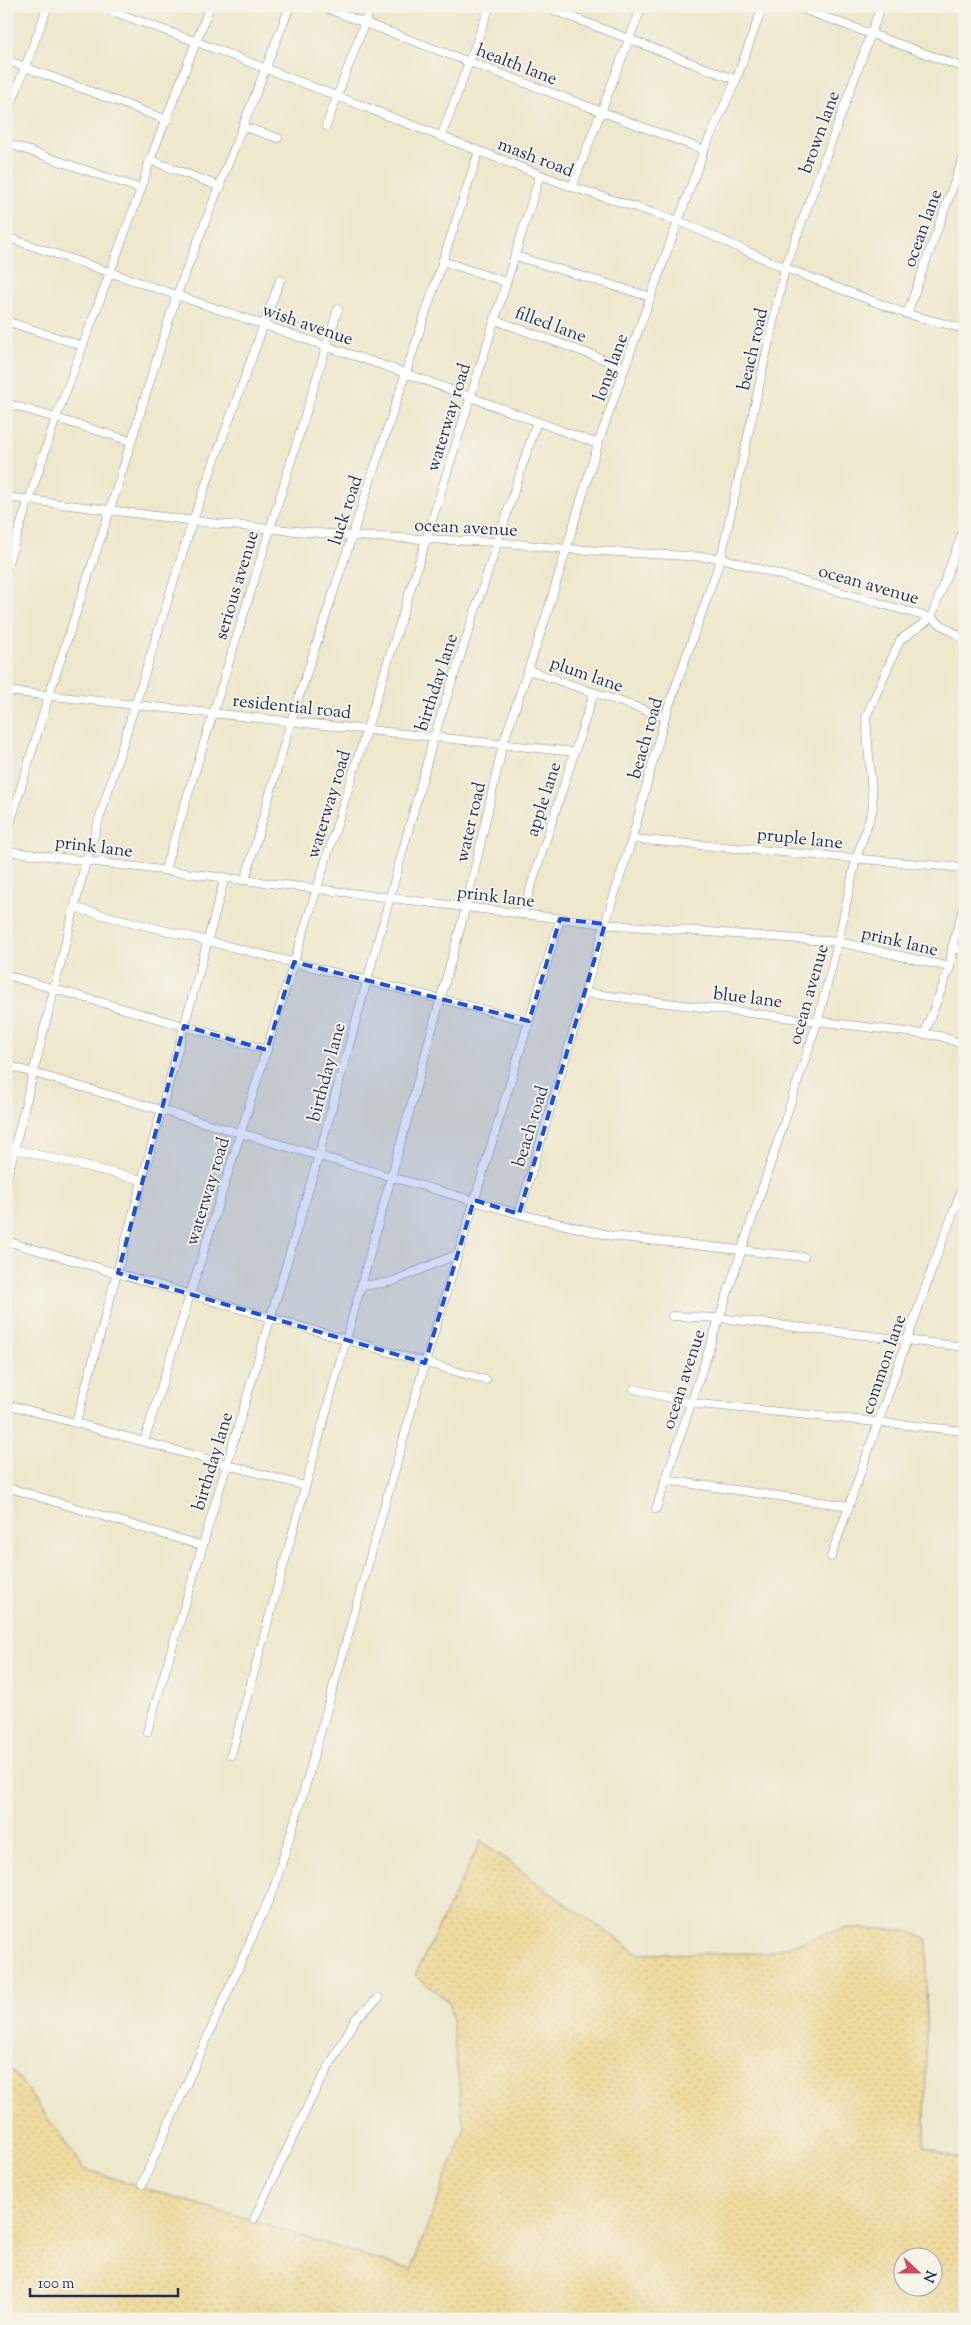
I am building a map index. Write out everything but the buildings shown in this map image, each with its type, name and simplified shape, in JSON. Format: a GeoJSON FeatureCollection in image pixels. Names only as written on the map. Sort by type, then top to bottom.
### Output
{"type":"FeatureCollection","features":[{"type":"Feature","properties":{"kind":"street"},"geometry":{"type":"LineString","coordinates":[[6,118],[48,6]]}},
{"type":"Feature","properties":{"kind":"street","name":"mash road"},"geometry":{"type":"LineString","coordinates":[[98,6],[266,68],[572,187],[680,221],[785,268],[907,314],[965,329]]}},
{"type":"Feature","properties":{"kind":"street"},"geometry":{"type":"LineString","coordinates":[[6,569],[82,346],[141,189],[150,160],[210,6]]}},
{"type":"Feature","properties":{"kind":"street"},"geometry":{"type":"LineString","coordinates":[[6,838],[49,695],[110,510],[177,294],[290,6]]}},
{"type":"Feature","properties":{"kind":"street","name":"health lane"},"geometry":{"type":"LineString","coordinates":[[320,6],[704,150]]}},
{"type":"Feature","properties":{"kind":"street"},"geometry":{"type":"LineString","coordinates":[[326,126],[372,6]]}},
{"type":"Feature","properties":{"kind":"street"},"geometry":{"type":"LineString","coordinates":[[441,137],[490,6]]}},
{"type":"Feature","properties":{"kind":"street"},"geometry":{"type":"LineString","coordinates":[[544,6],[736,80]]}},
{"type":"Feature","properties":{"kind":"street"},"geometry":{"type":"LineString","coordinates":[[572,187],[642,6]]}},
{"type":"Feature","properties":{"kind":"street","name":"long lane"},"geometry":{"type":"LineString","coordinates":[[503,744],[567,549],[598,444],[625,367],[680,221],[704,150],[736,80],[763,6]]}},
{"type":"Feature","properties":{"kind":"street"},"geometry":{"type":"LineString","coordinates":[[794,6],[965,68]]}},
{"type":"Feature","properties":{"kind":"street","name":"brown lane"},"geometry":{"type":"LineString","coordinates":[[785,268],[881,6]]}},
{"type":"Feature","properties":{"kind":"street"},"geometry":{"type":"LineString","coordinates":[[6,60],[167,120]]}},
{"type":"Feature","properties":{"kind":"street"},"geometry":{"type":"LineString","coordinates":[[244,127],[278,138]]}},
{"type":"Feature","properties":{"kind":"street"},"geometry":{"type":"LineString","coordinates":[[6,144],[141,189]]}},
{"type":"Feature","properties":{"kind":"street","name":"luck road"},"geometry":{"type":"LineString","coordinates":[[245,880],[291,721],[479,151]]}},
{"type":"Feature","properties":{"kind":"street","name":"ocean lane"},"geometry":{"type":"LineString","coordinates":[[907,314],[965,153]]}},
{"type":"Feature","properties":{"kind":"street"},"geometry":{"type":"LineString","coordinates":[[150,160],[220,187]]}},
{"type":"Feature","properties":{"kind":"street","name":"waterway road"},"geometry":{"type":"LineString","coordinates":[[144,1442],[540,175]]}},
{"type":"Feature","properties":{"kind":"street","name":"wish avenue"},"geometry":{"type":"LineString","coordinates":[[6,237],[405,373],[598,444]]}},
{"type":"Feature","properties":{"kind":"street"},"geometry":{"type":"LineString","coordinates":[[515,256],[651,297]]}},
{"type":"Feature","properties":{"kind":"street"},"geometry":{"type":"LineString","coordinates":[[442,261],[506,282]]}},
{"type":"Feature","properties":{"kind":"street","name":"beach road"},"geometry":{"type":"LineString","coordinates":[[519,1214],[604,924],[632,839],[665,717],[721,558],[785,268]]}},
{"type":"Feature","properties":{"kind":"street"},"geometry":{"type":"LineString","coordinates":[[6,1182],[16,1149],[86,861],[193,520],[262,324],[280,280]]}},
{"type":"Feature","properties":{"kind":"street","name":"serious avenue"},"geometry":{"type":"LineString","coordinates":[[164,869],[338,309]]}},
{"type":"Feature","properties":{"kind":"street","name":"filled lane"},"geometry":{"type":"LineString","coordinates":[[494,320],[625,367]]}},
{"type":"Feature","properties":{"kind":"street"},"geometry":{"type":"LineString","coordinates":[[6,321],[82,346]]}},
{"type":"Feature","properties":{"kind":"street"},"geometry":{"type":"LineString","coordinates":[[6,403],[131,441]]}},
{"type":"Feature","properties":{"kind":"street","name":"birthday lane"},"geometry":{"type":"LineString","coordinates":[[147,1732],[318,1155],[434,737],[536,422]]}},
{"type":"Feature","properties":{"kind":"street","name":"ocean avenue"},"geometry":{"type":"LineString","coordinates":[[6,497],[269,529],[352,536],[496,542],[567,549],[721,558],[931,618]]}},
{"type":"Feature","properties":{"kind":"street"},"geometry":{"type":"LineString","coordinates":[[965,526],[931,618],[965,640]]}},
{"type":"Feature","properties":{"kind":"street","name":"ocean avenue"},"geometry":{"type":"LineString","coordinates":[[656,1509],[818,1020],[838,942],[856,859],[873,808],[866,717],[900,640],[931,618]]}},
{"type":"Feature","properties":{"kind":"street","name":"plum lane"},"geometry":{"type":"LineString","coordinates":[[528,670],[665,717]]}},
{"type":"Feature","properties":{"kind":"street","name":"residential road"},"geometry":{"type":"LineString","coordinates":[[6,690],[574,752]]}},
{"type":"Feature","properties":{"kind":"street","name":"apple lane"},"geometry":{"type":"LineString","coordinates":[[522,914],[594,692]]}},
{"type":"Feature","properties":{"kind":"street","name":"water road"},"geometry":{"type":"LineString","coordinates":[[231,1755],[466,907],[503,744]]}},
{"type":"Feature","properties":{"kind":"street","name":"pruple lane"},"geometry":{"type":"LineString","coordinates":[[632,839],[965,868]]}},
{"type":"Feature","properties":{"kind":"street","name":"prink lane"},"geometry":{"type":"LineString","coordinates":[[6,851],[225,876],[316,890],[604,924],[838,942],[950,968],[952,948],[965,950]]}},
{"type":"Feature","properties":{"kind":"street"},"geometry":{"type":"LineString","coordinates":[[76,1423],[225,876]]}},
{"type":"Feature","properties":{"kind":"street"},"geometry":{"type":"LineString","coordinates":[[952,948],[965,901]]}},
{"type":"Feature","properties":{"kind":"street"},"geometry":{"type":"LineString","coordinates":[[75,908],[529,1021]]}},
{"type":"Feature","properties":{"kind":"street"},"geometry":{"type":"LineString","coordinates":[[142,2184],[274,1888],[306,1787],[424,1363],[560,919]]}},
{"type":"Feature","properties":{"kind":"street"},"geometry":{"type":"LineString","coordinates":[[924,1034],[950,968]]}},
{"type":"Feature","properties":{"kind":"street"},"geometry":{"type":"LineString","coordinates":[[6,975],[267,1050]]}},
{"type":"Feature","properties":{"kind":"street","name":"blue lane"},"geometry":{"type":"LineString","coordinates":[[585,993],[940,1036],[965,1045]]}},
{"type":"Feature","properties":{"kind":"street"},"geometry":{"type":"LineString","coordinates":[[6,1065],[519,1214],[612,1236],[804,1257]]}},
{"type":"Feature","properties":{"kind":"street"},"geometry":{"type":"LineString","coordinates":[[6,1147],[142,1180]]}},
{"type":"Feature","properties":{"kind":"street","name":"common lane"},"geometry":{"type":"LineString","coordinates":[[832,1557],[907,1340],[965,1182]]}},
{"type":"Feature","properties":{"kind":"street"},"geometry":{"type":"LineString","coordinates":[[6,1241],[486,1380]]}},
{"type":"Feature","properties":{"kind":"street"},"geometry":{"type":"LineString","coordinates":[[361,1286],[391,1282],[458,1254]]}},
{"type":"Feature","properties":{"kind":"street"},"geometry":{"type":"LineString","coordinates":[[672,1316],[719,1318],[965,1347]]}},
{"type":"Feature","properties":{"kind":"street"},"geometry":{"type":"LineString","coordinates":[[634,1389],[690,1403],[965,1431]]}},
{"type":"Feature","properties":{"kind":"street"},"geometry":{"type":"LineString","coordinates":[[6,1404],[305,1486]]}},
{"type":"Feature","properties":{"kind":"street"},"geometry":{"type":"LineString","coordinates":[[665,1480],[850,1506]]}},
{"type":"Feature","properties":{"kind":"street"},"geometry":{"type":"LineString","coordinates":[[6,1487],[202,1546]]}},
{"type":"Feature","properties":{"kind":"street"},"geometry":{"type":"LineString","coordinates":[[254,2219],[314,2095],[356,2018],[379,1998]]}},
{"type":"Feature","properties":{"kind":"highlighted area"},"geometry":{"type":"Polygon","coordinates":[[[560,919],[605,924],[519,1214],[474,1200],[425,1363],[118,1273],[184,1026],[267,1050],[294,962],[529,1021],[560,919]]]}},
{"type":"Feature","properties":{"kind":"sand"},"geometry":{"type":"Polygon","coordinates":[[[481,1841],[563,1902],[639,1954],[766,1953],[847,1928],[904,1930],[927,1939],[925,2147],[965,2161],[965,2319],[6,2319],[6,2067],[15,2073],[84,2169],[411,2270],[464,2130],[450,2003],[415,1975],[481,1841]]]}}]}
